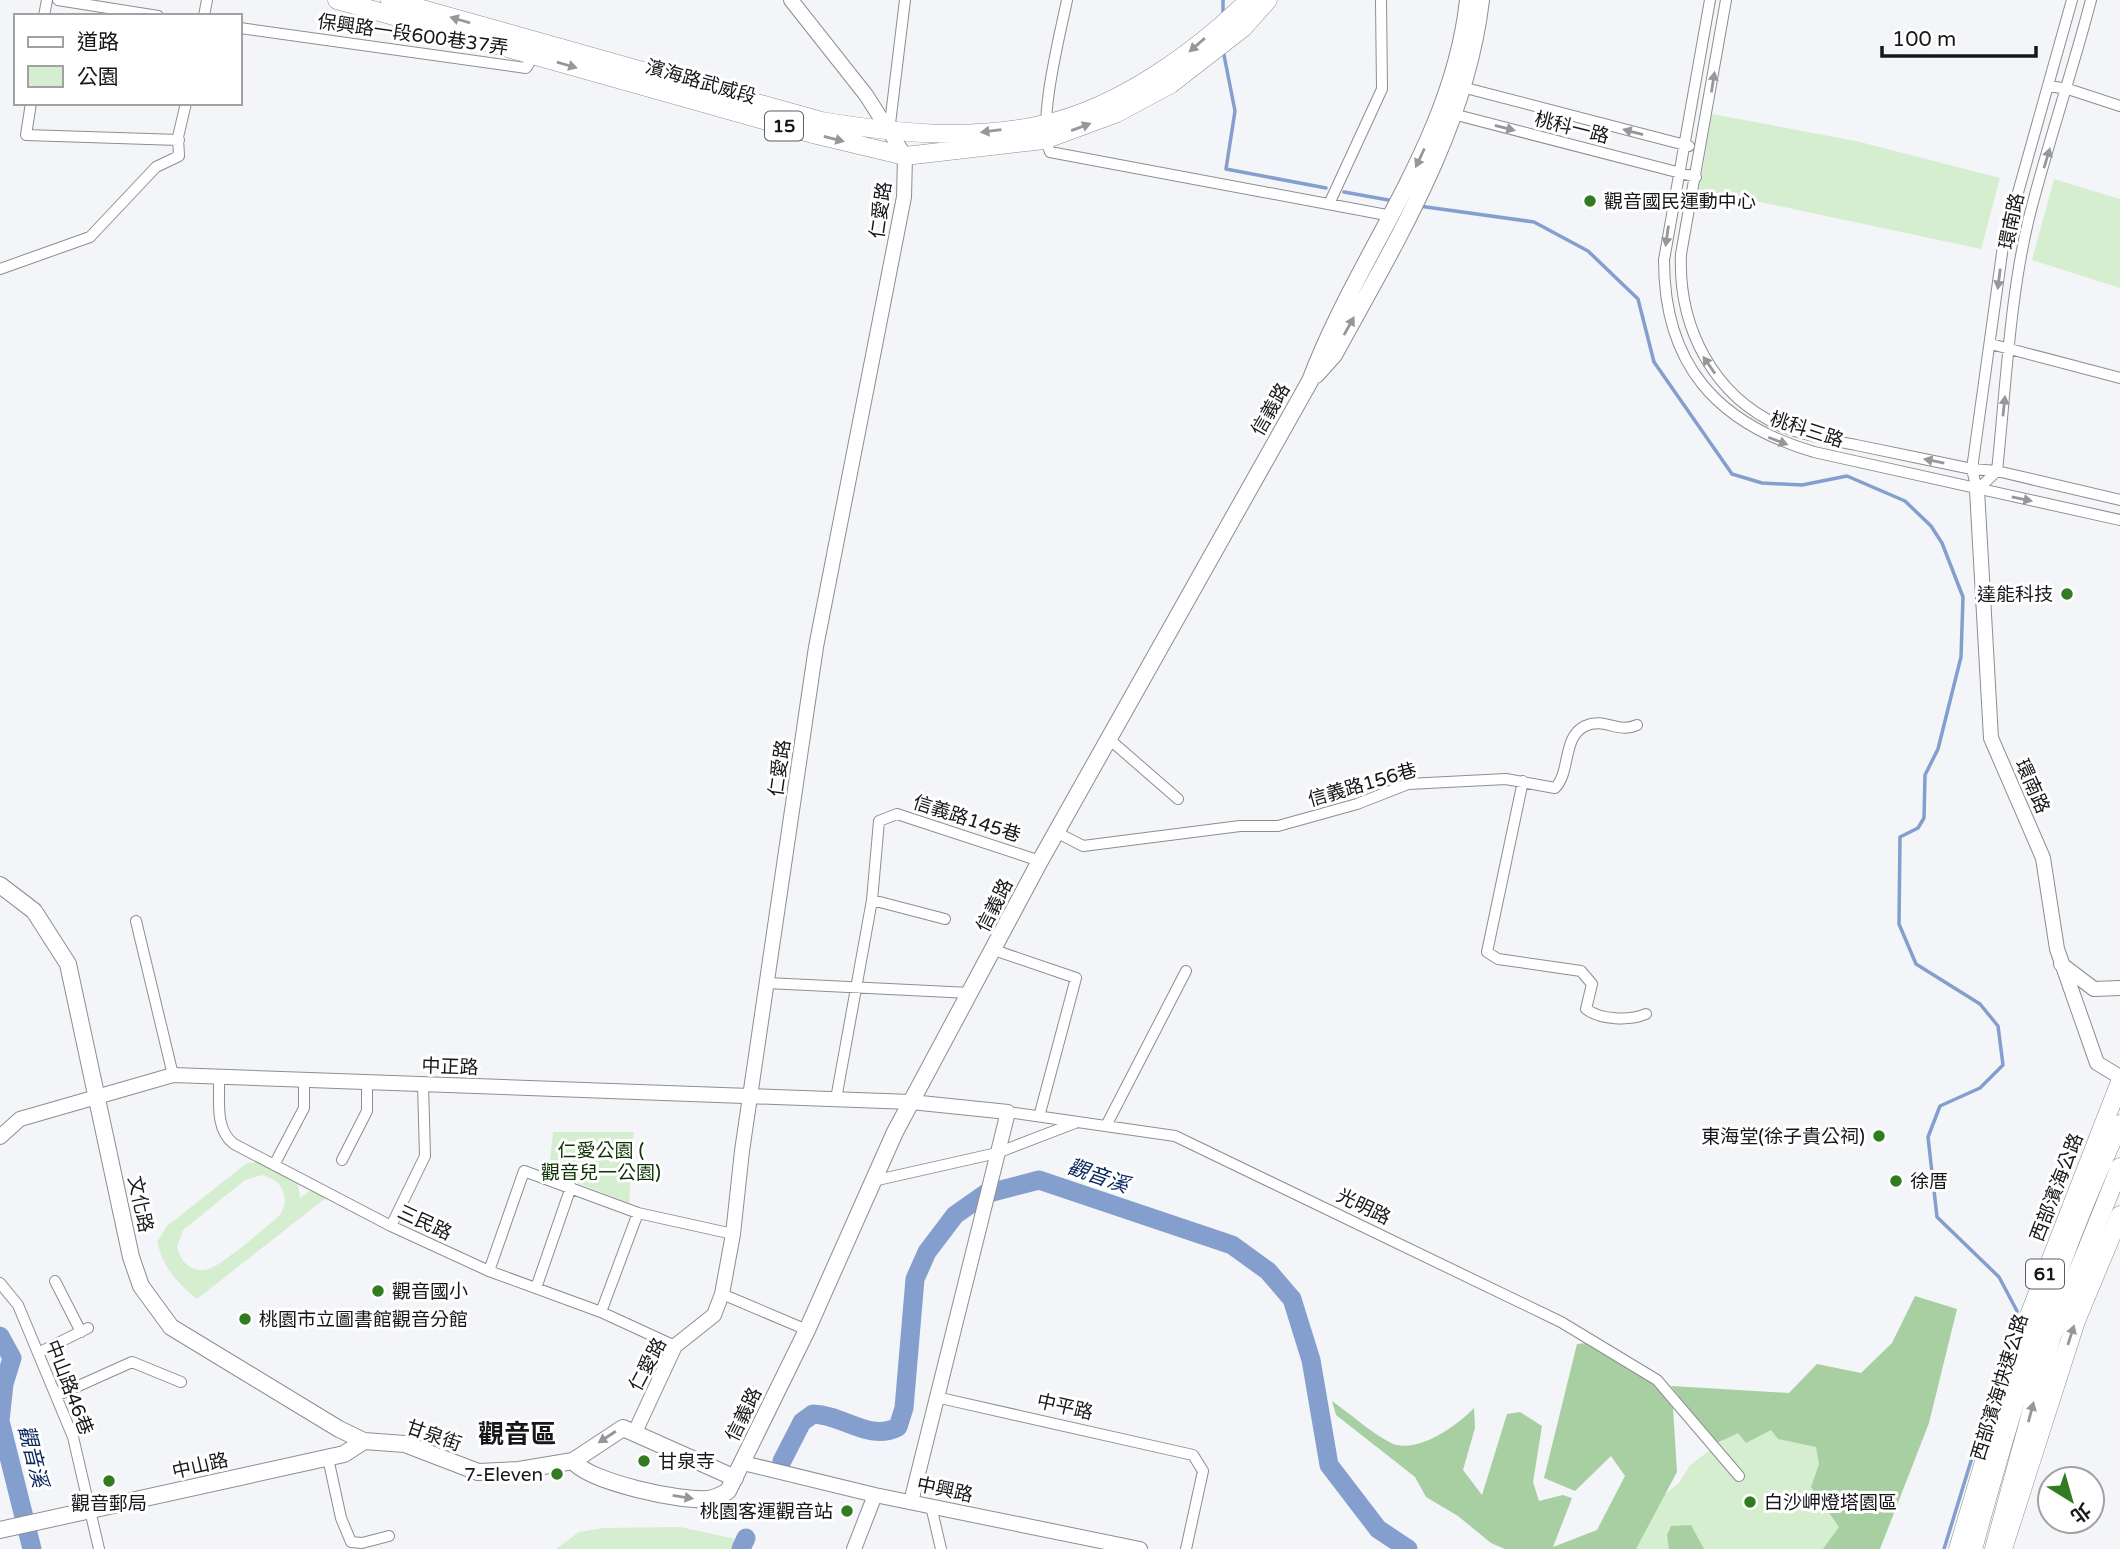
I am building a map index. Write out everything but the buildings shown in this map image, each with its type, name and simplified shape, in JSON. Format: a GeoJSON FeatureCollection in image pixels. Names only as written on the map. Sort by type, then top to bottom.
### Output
{"type":"FeatureCollection","features":[{"type":"Feature","properties":{"kind":"main road","name":"濱海路武威段"},"geometry":{"type":"LineString","coordinates":[[337,0],[817,135],[905,156],[1045,132],[1117,113],[1146,99],[1219,48],[1243,28],[1268,0]]}},
{"type":"Feature","properties":{"kind":"main road","name":"濱海路武威段"},"geometry":{"type":"LineString","coordinates":[[390,0],[821,121],[890,132],[972,134],[1045,132],[1160,72],[1188,54],[1248,0]]}},
{"type":"Feature","properties":{"kind":"main road"},"geometry":{"type":"LineString","coordinates":[[1455,85],[1468,0]]}},
{"type":"Feature","properties":{"kind":"main road"},"geometry":{"type":"LineString","coordinates":[[1446,112],[1481,0]]}},
{"type":"Feature","properties":{"kind":"main road","name":"信義路"},"geometry":{"type":"LineString","coordinates":[[743,1463],[911,1102],[1056,832],[1310,382],[1323,346],[1413,191],[1446,112]]}},
{"type":"Feature","properties":{"kind":"main road","name":"文化路"},"geometry":{"type":"LineString","coordinates":[[0,885],[34,911],[68,964],[131,1257],[141,1286],[171,1327],[218,1358],[364,1441]]}},
{"type":"Feature","properties":{"kind":"main road","name":"西部濱海公路"},"geometry":{"type":"LineString","coordinates":[[1958,1549],[1987,1472],[2023,1331],[2120,1082]]}},
{"type":"Feature","properties":{"kind":"main road","name":"西部濱海快速公路"},"geometry":{"type":"LineString","coordinates":[[1973,1549],[1987,1472],[2035,1334],[2096,1175],[2120,1124]]}},
{"type":"Feature","properties":{"kind":"main road","name":"西部濱海快速公路"},"geometry":{"type":"LineString","coordinates":[[1993,1549],[2020,1474],[2052,1336],[2120,1167]]}},
{"type":"Feature","properties":{"kind":"main road","name":"61"},"geometry":{"type":"LineString","coordinates":[[2003,1549],[2020,1474],[2076,1321],[2120,1216]]}},
{"type":"Feature","properties":{"kind":"main road","name":"甘泉街"},"geometry":{"type":"LineString","coordinates":[[364,1441],[405,1444],[478,1472],[519,1470],[573,1461],[620,1429],[635,1432]]}},
{"type":"Feature","properties":{"kind":"main road"},"geometry":{"type":"LineString","coordinates":[[635,1432],[735,1478]]}},
{"type":"Feature","properties":{"kind":"main road","name":"中山路"},"geometry":{"type":"LineString","coordinates":[[7,1529],[328,1458],[344,1454],[364,1441]]}},
{"type":"Feature","properties":{"kind":"main road"},"geometry":{"type":"LineString","coordinates":[[573,1461],[579,1468],[620,1484],[705,1500],[717,1498],[728,1491],[743,1463]]}},
{"type":"Feature","properties":{"kind":"street"},"geometry":{"type":"LineString","coordinates":[[58,0],[146,14]]}},
{"type":"Feature","properties":{"kind":"street"},"geometry":{"type":"LineString","coordinates":[[791,0],[866,95],[905,156]]}},
{"type":"Feature","properties":{"kind":"street"},"geometry":{"type":"LineString","coordinates":[[890,132],[905,0]]}},
{"type":"Feature","properties":{"kind":"street"},"geometry":{"type":"LineString","coordinates":[[1067,0],[1045,132],[1050,152],[1329,204],[1399,213]]}},
{"type":"Feature","properties":{"kind":"street"},"geometry":{"type":"LineString","coordinates":[[1329,204],[1382,89],[1381,0]]}},
{"type":"Feature","properties":{"kind":"street","name":"桃科三路"},"geometry":{"type":"LineString","coordinates":[[1710,0],[1664,260],[1664,294],[1683,356],[1713,396],[1731,412],[1771,439],[1814,452],[1977,490],[2120,520]]}},
{"type":"Feature","properties":{"kind":"street","name":"桃科三路"},"geometry":{"type":"LineString","coordinates":[[1726,0],[1681,254],[1680,278],[1688,325],[1701,355],[1716,375],[1763,416],[1803,434],[1972,469],[1997,471],[2120,500]]}},
{"type":"Feature","properties":{"kind":"street","name":"環南路"},"geometry":{"type":"LineString","coordinates":[[2072,0],[2012,206],[2003,246],[1972,469],[1977,490],[1991,738],[2043,858],[2062,964],[2083,1016],[2097,1063],[2120,1077]]}},
{"type":"Feature","properties":{"kind":"street","name":"環南路"},"geometry":{"type":"LineString","coordinates":[[1997,471],[2011,348],[2032,206],[2068,89],[2091,0]]}},
{"type":"Feature","properties":{"kind":"street","name":"保興路一段600巷37弄"},"geometry":{"type":"LineString","coordinates":[[242,28],[526,68],[534,56]]}},
{"type":"Feature","properties":{"kind":"street","name":"桃科一路"},"geometry":{"type":"LineString","coordinates":[[1455,85],[1699,149]]}},
{"type":"Feature","properties":{"kind":"street"},"geometry":{"type":"LineString","coordinates":[[2049,86],[2068,89],[2120,106]]}},
{"type":"Feature","properties":{"kind":"street"},"geometry":{"type":"LineString","coordinates":[[30,105],[26,135],[178,140]]}},
{"type":"Feature","properties":{"kind":"street"},"geometry":{"type":"LineString","coordinates":[[0,269],[90,237],[156,167],[179,156],[178,140],[186,105]]}},
{"type":"Feature","properties":{"kind":"street","name":"桃科一路"},"geometry":{"type":"LineString","coordinates":[[1446,112],[1696,177]]}},
{"type":"Feature","properties":{"kind":"street","name":"仁愛路"},"geometry":{"type":"LineString","coordinates":[[635,1432],[675,1346],[714,1315],[722,1294],[733,1234],[750,1096],[816,647],[904,197],[905,156]]}},
{"type":"Feature","properties":{"kind":"street"},"geometry":{"type":"LineString","coordinates":[[1991,344],[2120,378]]}},
{"type":"Feature","properties":{"kind":"street"},"geometry":{"type":"LineString","coordinates":[[1977,490],[1997,471]]}},
{"type":"Feature","properties":{"kind":"street","name":"信義路156巷"},"geometry":{"type":"LineString","coordinates":[[1056,832],[1083,846],[1240,825],[1278,826],[1357,804],[1408,784],[1470,779],[1523,781],[1552,788],[1558,786],[1574,737],[1581,728],[1601,722],[1619,730],[1637,725]]}},
{"type":"Feature","properties":{"kind":"street"},"geometry":{"type":"LineString","coordinates":[[1109,738],[1178,799]]}},
{"type":"Feature","properties":{"kind":"street"},"geometry":{"type":"LineString","coordinates":[[1523,781],[1487,952],[1498,959],[1581,971],[1591,984],[1586,1009],[1592,1014],[1634,1019],[1646,1014]]}},
{"type":"Feature","properties":{"kind":"street","name":"信義路145巷"},"geometry":{"type":"LineString","coordinates":[[872,900],[879,821],[897,814],[1040,861]]}},
{"type":"Feature","properties":{"kind":"street"},"geometry":{"type":"LineString","coordinates":[[836,1099],[872,900],[945,919]]}},
{"type":"Feature","properties":{"kind":"street"},"geometry":{"type":"LineString","coordinates":[[136,921],[173,1075]]}},
{"type":"Feature","properties":{"kind":"street"},"geometry":{"type":"LineString","coordinates":[[994,950],[1076,978],[1040,1112]]}},
{"type":"Feature","properties":{"kind":"street"},"geometry":{"type":"LineString","coordinates":[[2062,964],[2094,989],[2120,988]]}},
{"type":"Feature","properties":{"kind":"street"},"geometry":{"type":"LineString","coordinates":[[1107,1124],[1186,971]]}},
{"type":"Feature","properties":{"kind":"street"},"geometry":{"type":"LineString","coordinates":[[767,983],[856,990],[970,993]]}},
{"type":"Feature","properties":{"kind":"street","name":"中正路"},"geometry":{"type":"LineString","coordinates":[[0,1136],[20,1119],[173,1075],[911,1102]]}},
{"type":"Feature","properties":{"kind":"street","name":"三民路"},"geometry":{"type":"LineString","coordinates":[[219,1076],[225,1137],[391,1226],[489,1271],[601,1312],[675,1346]]}},
{"type":"Feature","properties":{"kind":"street"},"geometry":{"type":"LineString","coordinates":[[274,1165],[304,1108],[304,1079]]}},
{"type":"Feature","properties":{"kind":"street"},"geometry":{"type":"LineString","coordinates":[[342,1160],[367,1111],[367,1082]]}},
{"type":"Feature","properties":{"kind":"street"},"geometry":{"type":"LineString","coordinates":[[391,1226],[425,1156],[423,1084]]}},
{"type":"Feature","properties":{"kind":"street","name":"光明路"},"geometry":{"type":"LineString","coordinates":[[911,1102],[1107,1124],[1175,1136],[1605,1346],[1657,1380],[1739,1476]]}},
{"type":"Feature","properties":{"kind":"street"},"geometry":{"type":"LineString","coordinates":[[911,1502],[1008,1112]]}},
{"type":"Feature","properties":{"kind":"street"},"geometry":{"type":"LineString","coordinates":[[873,1181],[995,1160],[1077,1122]]}},
{"type":"Feature","properties":{"kind":"street"},"geometry":{"type":"LineString","coordinates":[[489,1271],[524,1171],[638,1213],[733,1234]]}},
{"type":"Feature","properties":{"kind":"street"},"geometry":{"type":"LineString","coordinates":[[536,1288],[571,1187]]}},
{"type":"Feature","properties":{"kind":"street"},"geometry":{"type":"LineString","coordinates":[[601,1312],[638,1213]]}},
{"type":"Feature","properties":{"kind":"street"},"geometry":{"type":"LineString","coordinates":[[38,1353],[85,1330],[55,1281]]}},
{"type":"Feature","properties":{"kind":"street","name":"中山路46巷"},"geometry":{"type":"LineString","coordinates":[[0,1283],[18,1305],[73,1437],[99,1549]]}},
{"type":"Feature","properties":{"kind":"street"},"geometry":{"type":"LineString","coordinates":[[722,1294],[807,1330]]}},
{"type":"Feature","properties":{"kind":"street"},"geometry":{"type":"LineString","coordinates":[[56,1396],[132,1362],[181,1382]]}},
{"type":"Feature","properties":{"kind":"street","name":"中平路"},"geometry":{"type":"LineString","coordinates":[[936,1397],[1193,1455],[1203,1471],[1186,1549]]}},
{"type":"Feature","properties":{"kind":"street"},"geometry":{"type":"LineString","coordinates":[[328,1458],[341,1518],[351,1542],[362,1543],[389,1536]]}},
{"type":"Feature","properties":{"kind":"street","name":"中興路"},"geometry":{"type":"LineString","coordinates":[[743,1463],[875,1495],[1140,1549]]}},
{"type":"Feature","properties":{"kind":"street"},"geometry":{"type":"LineString","coordinates":[[854,1549],[875,1495]]}},
{"type":"Feature","properties":{"kind":"street"},"geometry":{"type":"LineString","coordinates":[[931,1506],[941,1549]]}},
{"type":"Feature","properties":{"kind":"green space"},"geometry":{"type":"Polygon","coordinates":[[[1712,114],[1856,141],[2000,178],[1981,249],[1699,189],[1712,114]]]}},
{"type":"Feature","properties":{"kind":"green space"},"geometry":{"type":"Polygon","coordinates":[[[2054,179],[2120,199],[2120,288],[2032,260],[2054,179]]]}},
{"type":"Feature","properties":{"kind":"green space","name":"仁愛公園 ( 觀音兒一公園)"},"geometry":{"type":"Polygon","coordinates":[[[553,1132],[634,1132],[629,1203],[549,1172],[553,1132]]]}},
{"type":"Feature","properties":{"kind":"green space"},"geometry":{"type":"Polygon","coordinates":[[[269,1162],[297,1176],[300,1198],[315,1187],[327,1197],[197,1299],[172,1274],[157,1242],[167,1226],[247,1163],[269,1162]],[[262,1175],[245,1180],[183,1230],[177,1247],[188,1266],[203,1270],[215,1266],[280,1215],[285,1202],[283,1190],[269,1177],[262,1175]]]}},
{"type":"Feature","properties":{"kind":"green space"},"geometry":{"type":"Polygon","coordinates":[[[1915,1296],[1957,1309],[1929,1423],[1880,1549],[1823,1549],[1839,1527],[1811,1487],[1819,1464],[1816,1447],[1778,1439],[1771,1430],[1746,1443],[1738,1433],[1715,1444],[1671,1386],[1789,1393],[1817,1364],[1861,1373],[1892,1343],[1915,1296]]]}},
{"type":"Feature","properties":{"kind":"green space"},"geometry":{"type":"Polygon","coordinates":[[[1587,1343],[1652,1382],[1673,1408],[1677,1472],[1636,1549],[1505,1549],[1491,1543],[1458,1516],[1426,1497],[1415,1477],[1336,1415],[1332,1401],[1376,1434],[1401,1446],[1424,1442],[1448,1430],[1474,1408],[1475,1428],[1463,1470],[1482,1495],[1507,1414],[1520,1412],[1542,1426],[1533,1482],[1539,1501],[1563,1495],[1572,1498],[1553,1547],[1597,1530],[1625,1476],[1611,1456],[1575,1491],[1544,1478],[1577,1344],[1587,1343]]]}},
{"type":"Feature","properties":{"kind":"green space","name":"白沙岬燈塔園區"},"geometry":{"type":"Polygon","coordinates":[[[1777,1419],[1805,1441],[1822,1449],[1847,1520],[1835,1549],[1597,1549],[1679,1483],[1690,1465],[1740,1428],[1777,1419]]]}},
{"type":"Feature","properties":{"kind":"green space"},"geometry":{"type":"Polygon","coordinates":[[[1691,1525],[1704,1549],[1669,1549],[1667,1535],[1671,1526],[1691,1525]]]}},
{"type":"Feature","properties":{"kind":"green space"},"geometry":{"type":"Polygon","coordinates":[[[680,1527],[745,1541],[739,1549],[556,1549],[579,1532],[604,1528],[680,1527]]]}},
{"type":"Feature","properties":{"kind":"waterway"},"geometry":{"type":"LineString","coordinates":[[1223,0],[1223,12]]}},
{"type":"Feature","properties":{"kind":"waterway"},"geometry":{"type":"LineString","coordinates":[[1223,50],[1235,111],[1226,169],[1326,188]]}},
{"type":"Feature","properties":{"kind":"waterway"},"geometry":{"type":"LineString","coordinates":[[1344,192],[1394,201]]}},
{"type":"Feature","properties":{"kind":"waterway"},"geometry":{"type":"LineString","coordinates":[[1419,206],[1534,222],[1588,251],[1638,299],[1654,362],[1732,474],[1762,483],[1802,485],[1847,476],[1905,501],[1931,526],[1942,543],[1963,597],[1961,657],[1938,749],[1925,775],[1924,818],[1918,828],[1900,837],[1899,924],[1916,964],[1980,1004],[1998,1026],[2003,1065],[1980,1088],[1940,1106],[1928,1137],[1937,1217],[1999,1277],[2017,1311],[1944,1549]]}},
{"type":"Feature","properties":{"kind":"waterway","name":"觀音溪"},"geometry":{"type":"LineString","coordinates":[[782,1461],[802,1422],[813,1414],[824,1415],[867,1430],[887,1431],[898,1427],[904,1408],[915,1279],[927,1252],[955,1215],[985,1194],[1039,1180],[1232,1245],[1268,1271],[1292,1299],[1311,1360],[1329,1465],[1378,1529],[1408,1549]]}},
{"type":"Feature","properties":{"kind":"waterway","name":"觀音溪"},"geometry":{"type":"LineString","coordinates":[[0,1336],[12,1358],[4,1384],[0,1421],[32,1549]]}},
{"type":"Feature","properties":{"kind":"waterway","name":"觀音溪"},"geometry":{"type":"LineString","coordinates":[[741,1549],[746,1538]]}},
{"type":"Feature","properties":{"kind":"place","name":"觀音國民運動中心"},"geometry":{"type":"Point","coordinates":[1590,201]}},
{"type":"Feature","properties":{"kind":"place","name":"達能科技"},"geometry":{"type":"Point","coordinates":[2067,594]}},
{"type":"Feature","properties":{"kind":"place","name":"東海堂(徐子貴公祠)"},"geometry":{"type":"Point","coordinates":[1879,1136]}},
{"type":"Feature","properties":{"kind":"place","name":"徐厝"},"geometry":{"type":"Point","coordinates":[1896,1181]}},
{"type":"Feature","properties":{"kind":"place","name":"觀音國小"},"geometry":{"type":"Point","coordinates":[378,1291]}},
{"type":"Feature","properties":{"kind":"place","name":"桃園市立圖書館觀音分館"},"geometry":{"type":"Point","coordinates":[245,1319]}},
{"type":"Feature","properties":{"kind":"place","name":"甘泉寺"},"geometry":{"type":"Point","coordinates":[644,1461]}},
{"type":"Feature","properties":{"kind":"place","name":"7-Eleven"},"geometry":{"type":"Point","coordinates":[557,1474]}},
{"type":"Feature","properties":{"kind":"place","name":"觀音郵局"},"geometry":{"type":"Point","coordinates":[109,1481]}},
{"type":"Feature","properties":{"kind":"place","name":"白沙岬燈塔園區"},"geometry":{"type":"Point","coordinates":[1750,1502]}},
{"type":"Feature","properties":{"kind":"place","name":"桃園客運觀音站"},"geometry":{"type":"Point","coordinates":[847,1511]}},
{"type":"Feature","properties":{"kind":"district","name":"觀音區"},"geometry":{"type":"Point","coordinates":[517,1434]}}]}
